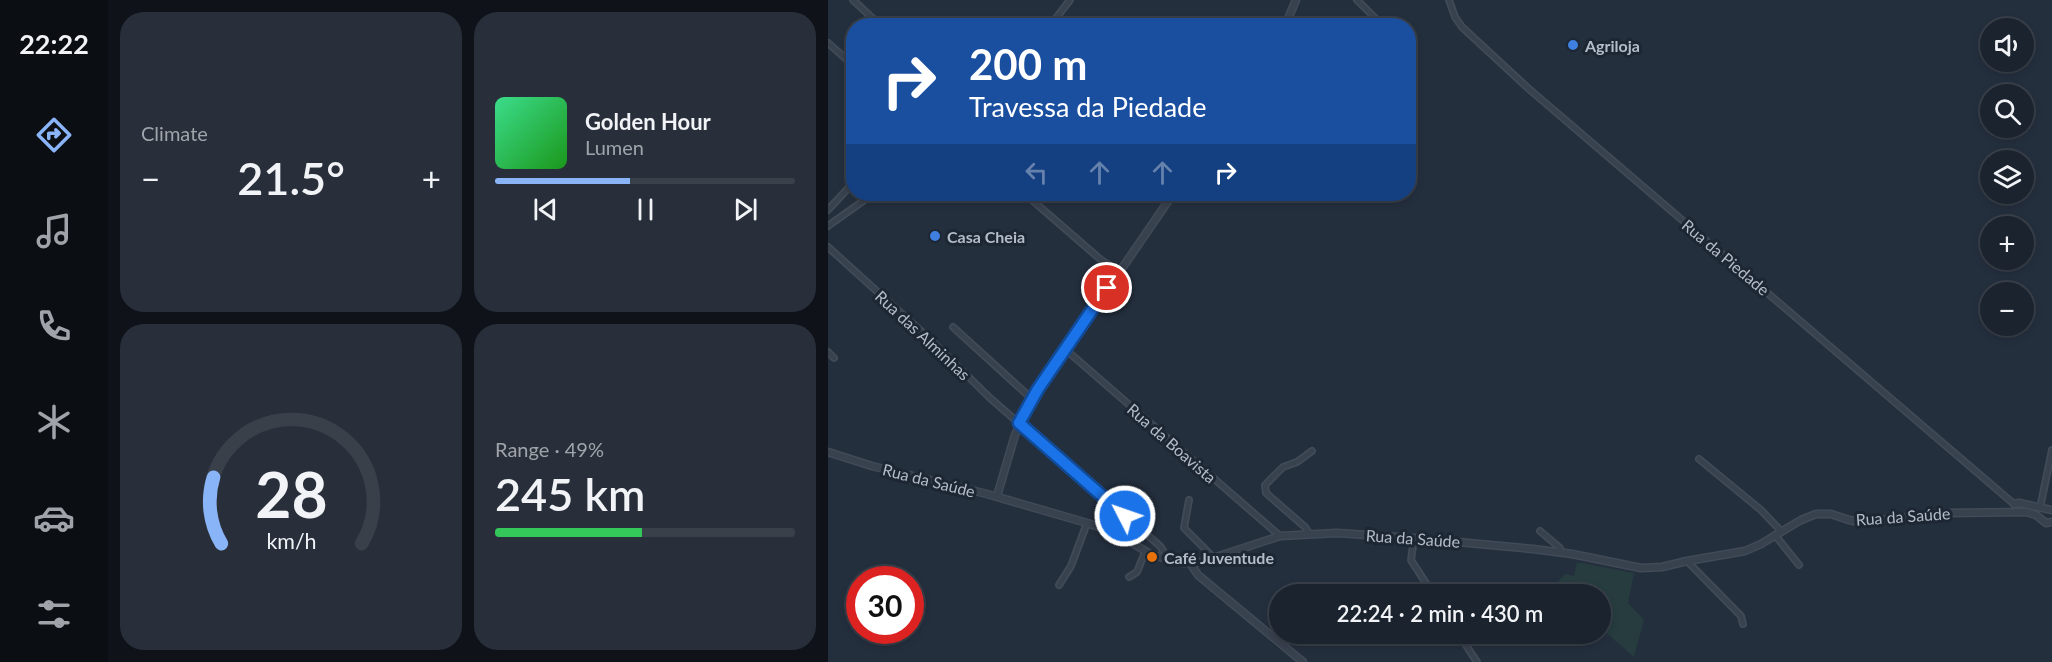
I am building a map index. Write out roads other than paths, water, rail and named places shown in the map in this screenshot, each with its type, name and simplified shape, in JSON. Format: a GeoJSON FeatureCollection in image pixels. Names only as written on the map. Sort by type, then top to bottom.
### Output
{"type":"FeatureCollection","features":[{"type":"Feature","properties":{"kind":"street"},"geometry":{"type":"LineString","coordinates":[[853,0],[872,18]]}},
{"type":"Feature","properties":{"kind":"street"},"geometry":{"type":"LineString","coordinates":[[1056,18],[1070,0]]}},
{"type":"Feature","properties":{"kind":"street"},"geometry":{"type":"LineString","coordinates":[[1288,18],[1296,0]]}},
{"type":"Feature","properties":{"kind":"street"},"geometry":{"type":"LineString","coordinates":[[1357,0],[1375,18]]}},
{"type":"Feature","properties":{"kind":"street","name":"Rua da Piedade"},"geometry":{"type":"LineString","coordinates":[[1449,0],[1455,17],[1462,27],[1529,89],[2014,504]]}},
{"type":"Feature","properties":{"kind":"street"},"geometry":{"type":"LineString","coordinates":[[828,43],[846,59]]}},
{"type":"Feature","properties":{"kind":"street"},"geometry":{"type":"LineString","coordinates":[[828,210],[846,191]]}},
{"type":"Feature","properties":{"kind":"street"},"geometry":{"type":"LineString","coordinates":[[828,226],[863,201]]}},
{"type":"Feature","properties":{"kind":"street"},"geometry":{"type":"LineString","coordinates":[[1033,201],[1100,259],[1118,271]]}},
{"type":"Feature","properties":{"kind":"street"},"geometry":{"type":"LineString","coordinates":[[997,496],[1019,423],[1032,399],[1168,201]]}},
{"type":"Feature","properties":{"kind":"street","name":"Rua das Alminhas"},"geometry":{"type":"LineString","coordinates":[[828,247],[1019,423],[1160,546],[1169,560]]}},
{"type":"Feature","properties":{"kind":"street"},"geometry":{"type":"LineString","coordinates":[[953,327],[1032,399]]}},
{"type":"Feature","properties":{"kind":"street","name":"Rua da Boavista"},"geometry":{"type":"LineString","coordinates":[[1065,349],[1280,536]]}},
{"type":"Feature","properties":{"kind":"street"},"geometry":{"type":"LineString","coordinates":[[828,352],[834,358]]}},
{"type":"Feature","properties":{"kind":"street"},"geometry":{"type":"LineString","coordinates":[[1309,533],[1266,493],[1264,488],[1283,466],[1297,462],[1312,450]]}},
{"type":"Feature","properties":{"kind":"street"},"geometry":{"type":"LineString","coordinates":[[2040,508],[2052,450]]}},
{"type":"Feature","properties":{"kind":"street","name":"Rua da Saúde"},"geometry":{"type":"LineString","coordinates":[[828,452],[872,466],[997,496],[1087,523],[1114,532],[1145,552],[1169,560],[1190,563],[1214,558],[1280,536],[1337,533],[1561,552],[1641,568],[1662,567],[1745,551],[1801,520],[1820,513],[1859,522],[1947,513],[2018,512]]}},
{"type":"Feature","properties":{"kind":"street"},"geometry":{"type":"LineString","coordinates":[[1699,459],[1761,510],[1799,565]]}},
{"type":"Feature","properties":{"kind":"street"},"geometry":{"type":"LineString","coordinates":[[1189,500],[1184,528],[1214,558]]}},
{"type":"Feature","properties":{"kind":"street"},"geometry":{"type":"LineString","coordinates":[[2007,512],[2014,504],[2019,503],[2052,510]]}},
{"type":"Feature","properties":{"kind":"street"},"geometry":{"type":"LineString","coordinates":[[2014,504],[2018,512],[2031,513],[2050,523],[2052,529]]}},
{"type":"Feature","properties":{"kind":"street"},"geometry":{"type":"LineString","coordinates":[[1059,585],[1071,566],[1087,523]]}},
{"type":"Feature","properties":{"kind":"street"},"geometry":{"type":"LineString","coordinates":[[1540,531],[1560,548],[1561,552]]}},
{"type":"Feature","properties":{"kind":"street"},"geometry":{"type":"LineString","coordinates":[[1414,538],[1411,560],[1427,584]]}},
{"type":"Feature","properties":{"kind":"street"},"geometry":{"type":"LineString","coordinates":[[1129,577],[1137,572],[1145,552]]}},
{"type":"Feature","properties":{"kind":"street"},"geometry":{"type":"LineString","coordinates":[[1687,561],[1741,616],[1743,624]]}},
{"type":"Feature","properties":{"kind":"street"},"geometry":{"type":"LineString","coordinates":[[1190,563],[1198,575],[1303,662]]}},
{"type":"Feature","properties":{"kind":"street"},"geometry":{"type":"LineString","coordinates":[[1465,644],[1477,662]]}},
{"type":"Feature","properties":{"kind":"place","name":"Agriloja"},"geometry":{"type":"Point","coordinates":[1573,45]}},
{"type":"Feature","properties":{"kind":"place","name":"Casa Cheia"},"geometry":{"type":"Point","coordinates":[935,236]}},
{"type":"Feature","properties":{"kind":"place","name":"Café Juventude"},"geometry":{"type":"Point","coordinates":[1152,557]}}]}
